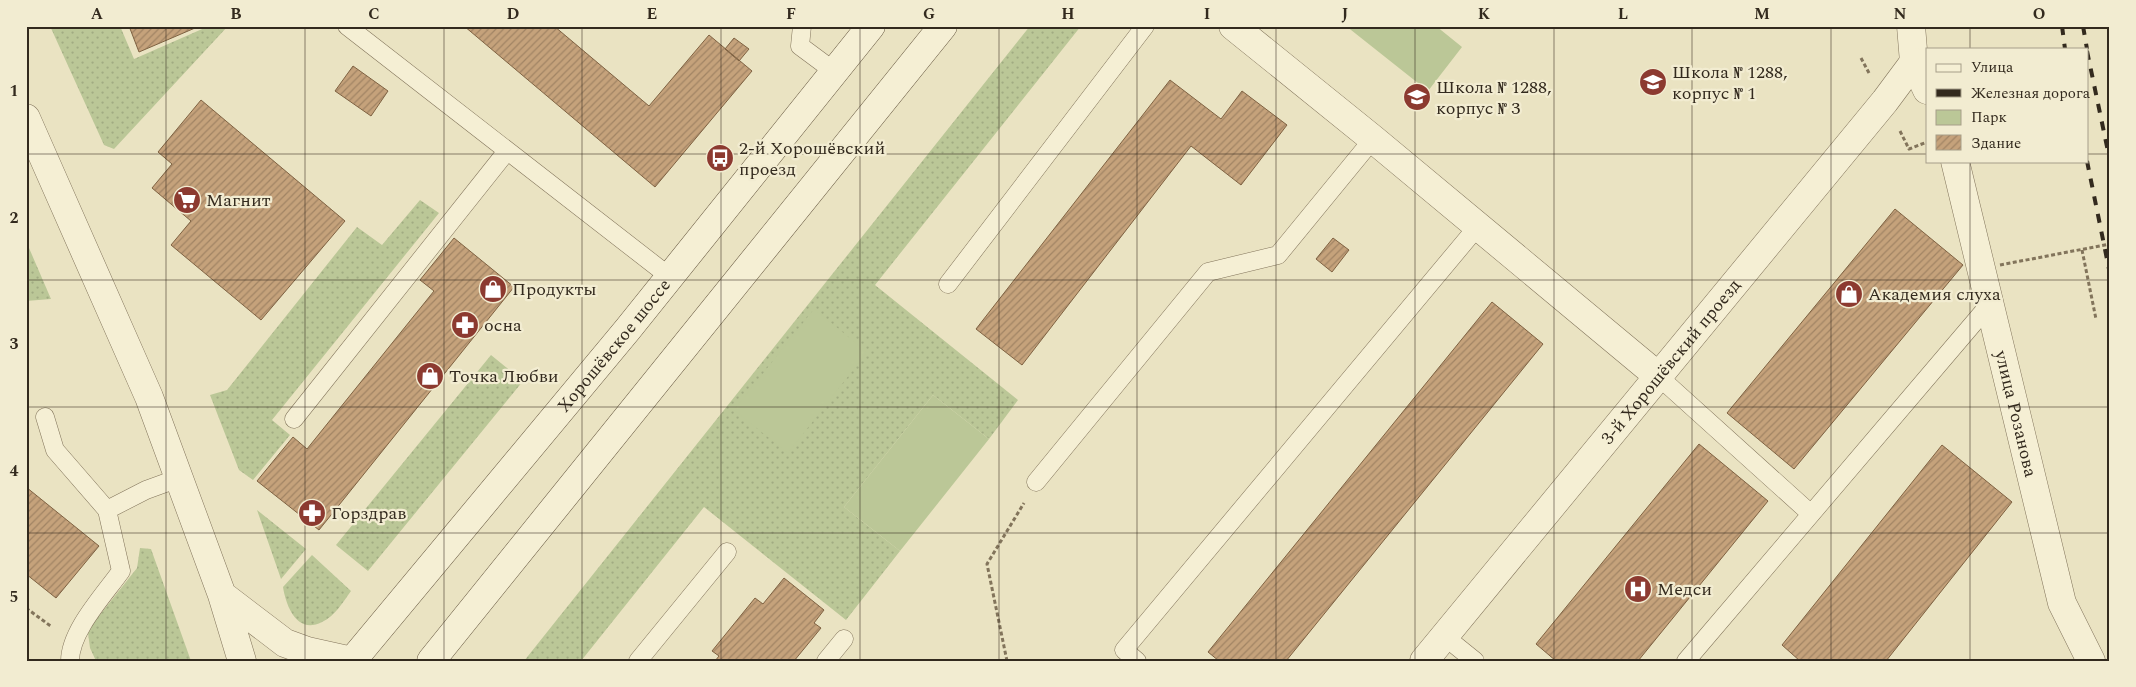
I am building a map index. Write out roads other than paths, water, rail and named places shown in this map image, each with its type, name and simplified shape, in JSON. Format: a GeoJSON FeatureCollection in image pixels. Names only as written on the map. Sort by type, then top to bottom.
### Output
{"type":"FeatureCollection","features":[{"type":"Feature","properties":{"kind":"street","name":"Хорошёвское шоссе"},"geometry":{"type":"LineString","coordinates":[[352,661],[670,278],[872,26]]}},
{"type":"Feature","properties":{"kind":"street"},"geometry":{"type":"LineString","coordinates":[[431,661],[943,26]]}},
{"type":"Feature","properties":{"kind":"street"},"geometry":{"type":"LineString","coordinates":[[1233,26],[1373,139],[1658,376]]}},
{"type":"Feature","properties":{"kind":"street"},"geometry":{"type":"LineString","coordinates":[[1910,26],[1914,62],[1926,88]]}},
{"type":"Feature","properties":{"kind":"street","name":"3-й Хорошёвский проезд"},"geometry":{"type":"LineString","coordinates":[[1424,661],[1872,116],[1914,62]]}},
{"type":"Feature","properties":{"kind":"street"},"geometry":{"type":"LineString","coordinates":[[26,118],[149,397],[222,594],[242,661]]}},
{"type":"Feature","properties":{"kind":"street","name":"улица Розанова"},"geometry":{"type":"LineString","coordinates":[[1955,162],[2062,603],[2091,661]]}},
{"type":"Feature","properties":{"kind":"street"},"geometry":{"type":"LineString","coordinates":[[222,594],[264,629],[285,643],[307,651],[352,661]]}},
{"type":"Feature","properties":{"kind":"lane"},"geometry":{"type":"LineString","coordinates":[[347,26],[670,278]]}},
{"type":"Feature","properties":{"kind":"lane"},"geometry":{"type":"LineString","coordinates":[[802,26],[800,46],[835,72]]}},
{"type":"Feature","properties":{"kind":"lane"},"geometry":{"type":"LineString","coordinates":[[948,284],[1146,26]]}},
{"type":"Feature","properties":{"kind":"lane"},"geometry":{"type":"LineString","coordinates":[[1036,482],[1208,272],[1278,254],[1373,139]]}},
{"type":"Feature","properties":{"kind":"lane"},"geometry":{"type":"LineString","coordinates":[[294,418],[507,151]]}},
{"type":"Feature","properties":{"kind":"lane"},"geometry":{"type":"LineString","coordinates":[[1137,661],[1124,650],[1478,226]]}},
{"type":"Feature","properties":{"kind":"lane"},"geometry":{"type":"LineString","coordinates":[[1686,661],[1990,305]]}},
{"type":"Feature","properties":{"kind":"lane"},"geometry":{"type":"LineString","coordinates":[[1658,376],[1811,514]]}},
{"type":"Feature","properties":{"kind":"lane"},"geometry":{"type":"LineString","coordinates":[[46,417],[54,450],[107,510],[121,571],[82,626],[73,643],[70,661]]}},
{"type":"Feature","properties":{"kind":"lane"},"geometry":{"type":"LineString","coordinates":[[107,510],[146,490],[179,478]]}},
{"type":"Feature","properties":{"kind":"lane"},"geometry":{"type":"LineString","coordinates":[[638,661],[727,552]]}},
{"type":"Feature","properties":{"kind":"lane"},"geometry":{"type":"LineString","coordinates":[[1444,636],[1476,661]]}},
{"type":"Feature","properties":{"kind":"lane"},"geometry":{"type":"LineString","coordinates":[[826,661],[844,639]]}},
{"type":"Feature","properties":{"kind":"railway"},"geometry":{"type":"LineString","coordinates":[[2062,26],[2065,48]]}},
{"type":"Feature","properties":{"kind":"railway"},"geometry":{"type":"LineString","coordinates":[[2083,26],[2087,48]]}},
{"type":"Feature","properties":{"kind":"railway"},"geometry":{"type":"LineString","coordinates":[[2088,56],[2110,161]]}},
{"type":"Feature","properties":{"kind":"railway"},"geometry":{"type":"LineString","coordinates":[[2087,162],[2110,274]]}},
{"type":"Feature","properties":{"kind":"place","name":"Школа № 1288, корпус № 1"},"geometry":{"type":"Point","coordinates":[1653,82]}},
{"type":"Feature","properties":{"kind":"place","name":"Школа № 1288, корпус № 3"},"geometry":{"type":"Point","coordinates":[1417,97]}},
{"type":"Feature","properties":{"kind":"place","name":"2-й Хорошёвский проезд"},"geometry":{"type":"Point","coordinates":[720,158]}},
{"type":"Feature","properties":{"kind":"place","name":"Магнит"},"geometry":{"type":"Point","coordinates":[187,200]}},
{"type":"Feature","properties":{"kind":"place","name":"Продукты"},"geometry":{"type":"Point","coordinates":[493,289]}},
{"type":"Feature","properties":{"kind":"place","name":"Академия слуха"},"geometry":{"type":"Point","coordinates":[1849,294]}},
{"type":"Feature","properties":{"kind":"place","name":"осна"},"geometry":{"type":"Point","coordinates":[465,325]}},
{"type":"Feature","properties":{"kind":"place","name":"Точка Любви"},"geometry":{"type":"Point","coordinates":[430,376]}},
{"type":"Feature","properties":{"kind":"place","name":"Горздрав"},"geometry":{"type":"Point","coordinates":[312,513]}},
{"type":"Feature","properties":{"kind":"place","name":"Медси"},"geometry":{"type":"Point","coordinates":[1638,589]}}]}
